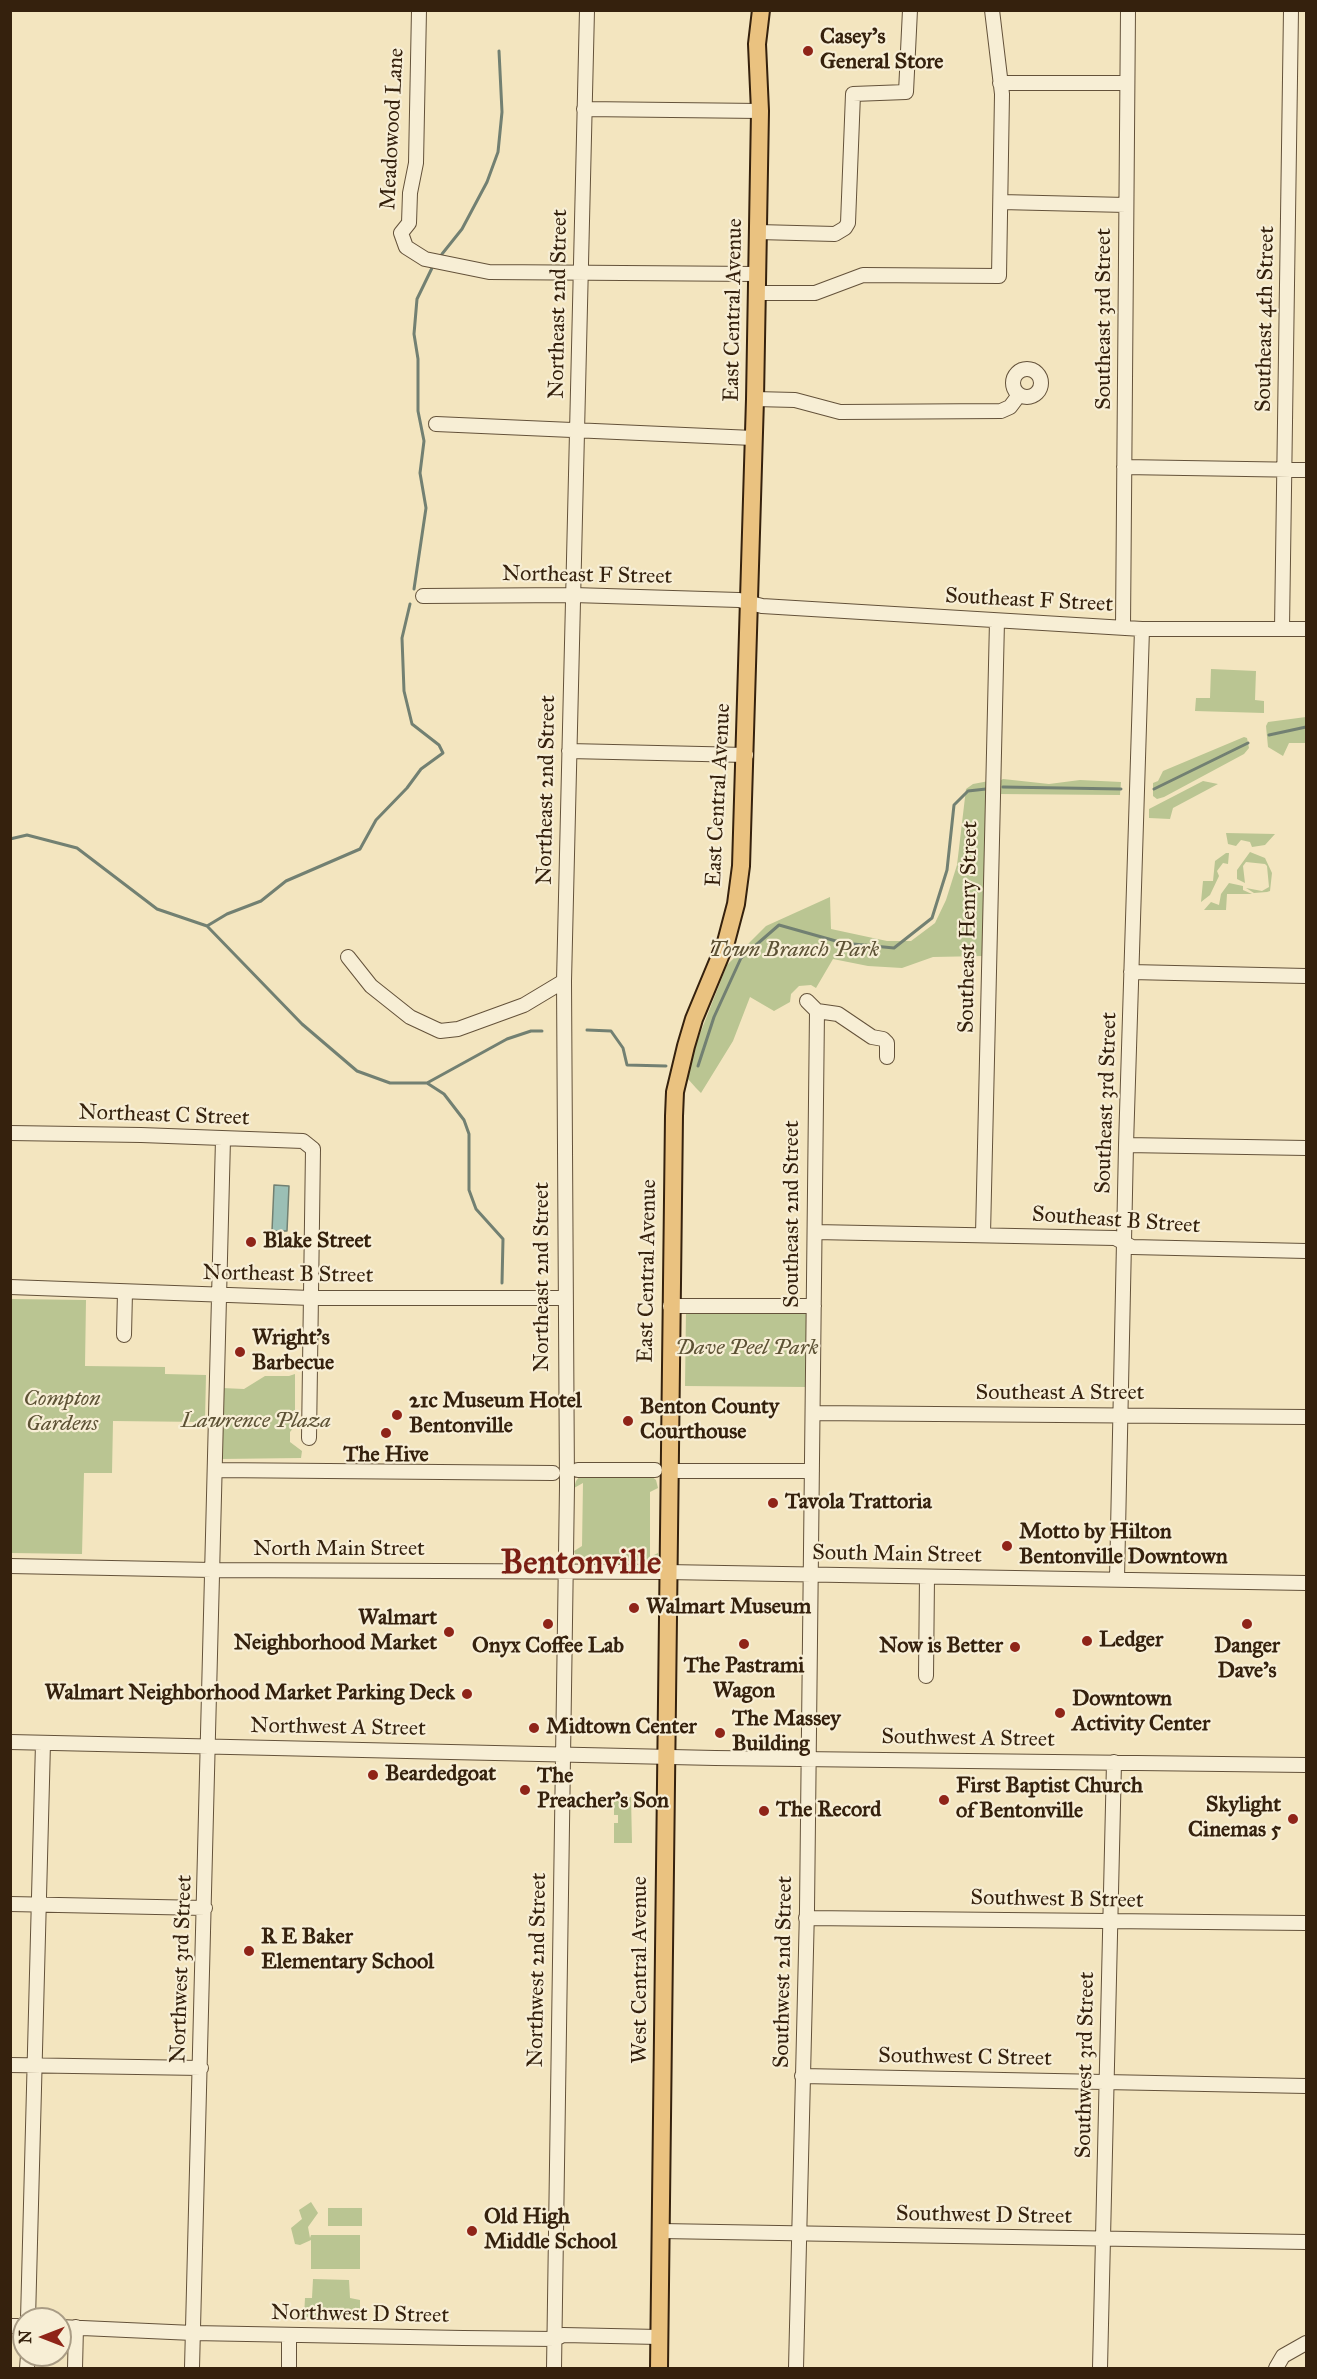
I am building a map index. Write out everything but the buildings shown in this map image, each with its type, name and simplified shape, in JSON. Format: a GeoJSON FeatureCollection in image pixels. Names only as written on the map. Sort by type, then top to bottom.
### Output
{"type":"FeatureCollection","features":[{"type":"Feature","properties":{"kind":"main road","name":"East Central Avenue"},"geometry":{"type":"LineString","coordinates":[[666,1572],[675,1096],[694,1019],[726,942],[736,904],[742,844],[757,293],[760,111],[757,44],[761,10]]}},
{"type":"Feature","properties":{"kind":"main road","name":"West Central Avenue"},"geometry":{"type":"LineString","coordinates":[[659,2368],[666,1572]]}},
{"type":"Feature","properties":{"kind":"street","name":"Meadowood Lane"},"geometry":{"type":"LineString","coordinates":[[419,10],[416,163],[410,193],[409,223],[401,233],[406,247],[425,259],[489,272],[580,273]]}},
{"type":"Feature","properties":{"kind":"street","name":"Northeast 2nd Street"},"geometry":{"type":"LineString","coordinates":[[565,1571],[564,981],[587,10]]}},
{"type":"Feature","properties":{"kind":"street"},"geometry":{"type":"LineString","coordinates":[[758,232],[835,234],[845,228],[848,223],[853,94],[906,92],[910,10]]}},
{"type":"Feature","properties":{"kind":"street"},"geometry":{"type":"LineString","coordinates":[[757,293],[815,293],[863,275],[999,276],[1000,83],[992,10]]}},
{"type":"Feature","properties":{"kind":"street","name":"Southeast 3rd Street"},"geometry":{"type":"LineString","coordinates":[[1123,627],[1128,10]]}},
{"type":"Feature","properties":{"kind":"street","name":"Southeast 4th Street"},"geometry":{"type":"LineString","coordinates":[[1282,628],[1291,10]]}},
{"type":"Feature","properties":{"kind":"street"},"geometry":{"type":"LineString","coordinates":[[1000,83],[1127,83]]}},
{"type":"Feature","properties":{"kind":"street"},"geometry":{"type":"LineString","coordinates":[[584,110],[760,111]]}},
{"type":"Feature","properties":{"kind":"street"},"geometry":{"type":"LineString","coordinates":[[1001,202],[1126,205]]}},
{"type":"Feature","properties":{"kind":"street"},"geometry":{"type":"LineString","coordinates":[[580,273],[757,274]]}},
{"type":"Feature","properties":{"kind":"street"},"geometry":{"type":"LineString","coordinates":[[755,399],[795,400],[840,412],[1001,411],[1010,407],[1019,394]]}},
{"type":"Feature","properties":{"kind":"street"},"geometry":{"type":"LineString","coordinates":[[436,424],[753,438]]}},
{"type":"Feature","properties":{"kind":"street"},"geometry":{"type":"LineString","coordinates":[[1124,467],[1306,470]]}},
{"type":"Feature","properties":{"kind":"street","name":"Northeast F Street"},"geometry":{"type":"LineString","coordinates":[[423,596],[573,595],[749,603]]}},
{"type":"Feature","properties":{"kind":"street","name":"Southeast F Street"},"geometry":{"type":"LineString","coordinates":[[749,603],[762,606],[1142,629],[1306,629]]}},
{"type":"Feature","properties":{"kind":"street","name":"Southeast Henry Street"},"geometry":{"type":"LineString","coordinates":[[983,1234],[997,621]]}},
{"type":"Feature","properties":{"kind":"street","name":"Southeast 3rd Street"},"geometry":{"type":"LineString","coordinates":[[1117,1579],[1126,1145],[1142,629]]}},
{"type":"Feature","properties":{"kind":"street"},"geometry":{"type":"LineString","coordinates":[[569,751],[746,755]]}},
{"type":"Feature","properties":{"kind":"street"},"geometry":{"type":"LineString","coordinates":[[348,957],[371,986],[410,1017],[440,1031],[458,1029],[524,1005],[564,981]]}},
{"type":"Feature","properties":{"kind":"street"},"geometry":{"type":"LineString","coordinates":[[1131,972],[1306,976]]}},
{"type":"Feature","properties":{"kind":"street"},"geometry":{"type":"LineString","coordinates":[[807,1001],[817,1011],[838,1014],[872,1037],[883,1040],[887,1043],[887,1057]]}},
{"type":"Feature","properties":{"kind":"street","name":"Southeast 2nd Street"},"geometry":{"type":"LineString","coordinates":[[811,1576],[817,1011]]}},
{"type":"Feature","properties":{"kind":"street","name":"Northeast C Street"},"geometry":{"type":"LineString","coordinates":[[10,1133],[303,1141],[313,1149],[311,1298]]}},
{"type":"Feature","properties":{"kind":"street","name":"Northwest 3rd Street"},"geometry":{"type":"LineString","coordinates":[[192,2368],[223,1139]]}},
{"type":"Feature","properties":{"kind":"street"},"geometry":{"type":"LineString","coordinates":[[1126,1145],[1306,1148]]}},
{"type":"Feature","properties":{"kind":"street","name":"Southeast B Street"},"geometry":{"type":"LineString","coordinates":[[815,1232],[1115,1238],[1132,1247],[1306,1251]]}},
{"type":"Feature","properties":{"kind":"street","name":"Northeast B Street"},"geometry":{"type":"LineString","coordinates":[[10,1287],[311,1298],[564,1298]]}},
{"type":"Feature","properties":{"kind":"street"},"geometry":{"type":"LineString","coordinates":[[124,1335],[125,1292]]}},
{"type":"Feature","properties":{"kind":"street"},"geometry":{"type":"LineString","coordinates":[[309,1438],[311,1298]]}},
{"type":"Feature","properties":{"kind":"street"},"geometry":{"type":"LineString","coordinates":[[670,1306],[814,1306]]}},
{"type":"Feature","properties":{"kind":"street","name":"Southeast A Street"},"geometry":{"type":"LineString","coordinates":[[813,1413],[1306,1417]]}},
{"type":"Feature","properties":{"kind":"street"},"geometry":{"type":"LineString","coordinates":[[214,1470],[553,1473]]}},
{"type":"Feature","properties":{"kind":"street"},"geometry":{"type":"LineString","coordinates":[[578,1470],[655,1470]]}},
{"type":"Feature","properties":{"kind":"street"},"geometry":{"type":"LineString","coordinates":[[678,1471],[812,1471]]}},
{"type":"Feature","properties":{"kind":"street","name":"North Main Street"},"geometry":{"type":"LineString","coordinates":[[10,1566],[212,1570],[666,1572]]}},
{"type":"Feature","properties":{"kind":"street","name":"Northwest 2nd Street"},"geometry":{"type":"LineString","coordinates":[[554,2368],[565,1571]]}},
{"type":"Feature","properties":{"kind":"street","name":"South Main Street"},"geometry":{"type":"LineString","coordinates":[[666,1572],[1306,1583]]}},
{"type":"Feature","properties":{"kind":"street","name":"Southwest 2nd Street"},"geometry":{"type":"LineString","coordinates":[[796,2368],[811,1576]]}},
{"type":"Feature","properties":{"kind":"street"},"geometry":{"type":"LineString","coordinates":[[926,1676],[927,1577]]}},
{"type":"Feature","properties":{"kind":"street","name":"Northwest A Street"},"geometry":{"type":"LineString","coordinates":[[10,1742],[665,1756]]}},
{"type":"Feature","properties":{"kind":"street"},"geometry":{"type":"LineString","coordinates":[[28,2307],[43,1743]]}},
{"type":"Feature","properties":{"kind":"street","name":"Southwest A Street"},"geometry":{"type":"LineString","coordinates":[[665,1756],[1306,1766]]}},
{"type":"Feature","properties":{"kind":"street","name":"Southwest 3rd Street"},"geometry":{"type":"LineString","coordinates":[[1100,2368],[1114,1762]]}},
{"type":"Feature","properties":{"kind":"street"},"geometry":{"type":"LineString","coordinates":[[10,1904],[205,1908]]}},
{"type":"Feature","properties":{"kind":"street","name":"Southwest B Street"},"geometry":{"type":"LineString","coordinates":[[806,1918],[1306,1923]]}},
{"type":"Feature","properties":{"kind":"street"},"geometry":{"type":"LineString","coordinates":[[10,2065],[201,2068]]}},
{"type":"Feature","properties":{"kind":"street","name":"Southwest C Street"},"geometry":{"type":"LineString","coordinates":[[802,2076],[1306,2086]]}},
{"type":"Feature","properties":{"kind":"street","name":"Southwest D Street"},"geometry":{"type":"LineString","coordinates":[[661,2231],[1306,2242]]}},
{"type":"Feature","properties":{"kind":"street","name":"Northwest D Street"},"geometry":{"type":"LineString","coordinates":[[72,2327],[289,2335],[555,2339],[563,2335],[659,2337]]}},
{"type":"Feature","properties":{"kind":"street"},"geometry":{"type":"LineString","coordinates":[[75,2368],[76,2327]]}},
{"type":"Feature","properties":{"kind":"street"},"geometry":{"type":"LineString","coordinates":[[289,2335],[289,2368]]}},
{"type":"Feature","properties":{"kind":"street"},"geometry":{"type":"LineString","coordinates":[[1276,2368],[1283,2356],[1306,2343]]}},
{"type":"Feature","properties":{"kind":"green space"},"geometry":{"type":"Polygon","coordinates":[[[1211,669],[1256,671],[1255,700],[1264,701],[1264,713],[1195,711],[1196,698],[1210,698],[1211,669]]]}},
{"type":"Feature","properties":{"kind":"green space"},"geometry":{"type":"Polygon","coordinates":[[[1306,717],[1306,743],[1289,743],[1283,756],[1268,747],[1266,726],[1268,722],[1306,717]]]}},
{"type":"Feature","properties":{"kind":"green space"},"geometry":{"type":"Polygon","coordinates":[[[1244,737],[1247,738],[1249,748],[1244,754],[1164,797],[1157,799],[1153,796],[1153,783],[1158,781],[1163,771],[1244,737]]]}},
{"type":"Feature","properties":{"kind":"green space"},"geometry":{"type":"Polygon","coordinates":[[[1003,779],[1049,784],[1080,780],[1121,782],[1120,795],[997,794],[997,782],[1003,779]]]}},
{"type":"Feature","properties":{"kind":"green space","name":"Town Branch Park"},"geometry":{"type":"Polygon","coordinates":[[[989,781],[983,956],[933,957],[902,968],[868,966],[833,959],[816,988],[811,985],[799,986],[791,994],[790,1002],[774,1011],[750,997],[733,1041],[701,1093],[688,1079],[694,1049],[727,965],[766,926],[830,897],[831,929],[887,941],[911,941],[935,923],[946,900],[957,865],[966,789],[973,784],[989,781]]]}},
{"type":"Feature","properties":{"kind":"green space"},"geometry":{"type":"Polygon","coordinates":[[[1203,781],[1218,784],[1173,808],[1170,819],[1149,818],[1149,809],[1203,781]]]}},
{"type":"Feature","properties":{"kind":"green space"},"geometry":{"type":"Polygon","coordinates":[[[1226,833],[1275,834],[1265,845],[1252,847],[1250,842],[1241,840],[1236,846],[1228,844],[1226,833]]]}},
{"type":"Feature","properties":{"kind":"green space"},"geometry":{"type":"Polygon","coordinates":[[[1250,852],[1265,858],[1272,873],[1270,891],[1254,893],[1246,888],[1262,891],[1269,887],[1265,864],[1246,862],[1243,866],[1245,883],[1237,879],[1237,870],[1250,852]]]}},
{"type":"Feature","properties":{"kind":"green space"},"geometry":{"type":"Polygon","coordinates":[[[1229,853],[1228,864],[1223,863],[1217,871],[1219,876],[1210,895],[1201,902],[1203,881],[1213,881],[1215,861],[1229,853]]]}},
{"type":"Feature","properties":{"kind":"green space"},"geometry":{"type":"Polygon","coordinates":[[[1229,883],[1243,886],[1243,890],[1252,894],[1227,894],[1226,910],[1204,910],[1211,902],[1219,905],[1221,894],[1229,883]]]}},
{"type":"Feature","properties":{"kind":"green space","name":"Compton Gardens"},"geometry":{"type":"Polygon","coordinates":[[[11,1299],[86,1300],[85,1366],[165,1367],[165,1374],[206,1375],[205,1422],[113,1421],[112,1473],[84,1473],[82,1554],[11,1553],[11,1299]]]}},
{"type":"Feature","properties":{"kind":"green space","name":"Dave Peel Park"},"geometry":{"type":"Polygon","coordinates":[[[686,1311],[805,1313],[808,1316],[808,1387],[685,1386],[686,1311]]]}},
{"type":"Feature","properties":{"kind":"green space","name":"Lawrence Plaza"},"geometry":{"type":"Polygon","coordinates":[[[295,1374],[295,1426],[290,1432],[290,1442],[302,1451],[301,1458],[220,1459],[222,1388],[244,1389],[265,1376],[295,1374]]]}},
{"type":"Feature","properties":{"kind":"green space"},"geometry":{"type":"Polygon","coordinates":[[[580,1476],[651,1476],[656,1480],[658,1488],[650,1492],[650,1557],[658,1553],[654,1563],[645,1565],[644,1561],[622,1561],[621,1565],[609,1565],[608,1561],[586,1561],[583,1564],[577,1561],[574,1551],[582,1546],[583,1483],[574,1488],[580,1476]]]}},
{"type":"Feature","properties":{"kind":"green space"},"geometry":{"type":"Polygon","coordinates":[[[614,1797],[631,1797],[632,1843],[614,1843],[614,1823],[618,1823],[618,1815],[614,1815],[614,1797]]]}},
{"type":"Feature","properties":{"kind":"green space"},"geometry":{"type":"Polygon","coordinates":[[[311,2202],[318,2213],[308,2227],[310,2238],[311,2235],[360,2235],[360,2269],[311,2269],[311,2240],[300,2245],[295,2244],[291,2228],[302,2219],[299,2210],[311,2202]]]}},
{"type":"Feature","properties":{"kind":"green space"},"geometry":{"type":"Polygon","coordinates":[[[328,2208],[362,2208],[362,2226],[328,2226],[328,2208]]]}},
{"type":"Feature","properties":{"kind":"green space"},"geometry":{"type":"Polygon","coordinates":[[[313,2279],[349,2280],[350,2298],[360,2300],[360,2318],[304,2317],[305,2298],[312,2298],[313,2279]]]}},
{"type":"Feature","properties":{"kind":"water"},"geometry":{"type":"Polygon","coordinates":[[[274,1185],[289,1186],[287,1231],[272,1231],[274,1185]]]}},
{"type":"Feature","properties":{"kind":"waterway"},"geometry":{"type":"LineString","coordinates":[[442,254],[462,229],[487,182],[498,152],[502,112],[499,51]]}},
{"type":"Feature","properties":{"kind":"waterway"},"geometry":{"type":"LineString","coordinates":[[414,589],[426,508],[420,473],[424,441],[418,411],[418,359],[414,334],[417,299],[432,268]]}},
{"type":"Feature","properties":{"kind":"waterway"},"geometry":{"type":"LineString","coordinates":[[207,926],[227,914],[261,901],[286,881],[360,849],[376,820],[407,788],[421,769],[443,753],[439,745],[412,724],[404,691],[402,638],[410,604]]}},
{"type":"Feature","properties":{"kind":"waterway"},"geometry":{"type":"LineString","coordinates":[[1269,735],[1306,727]]}},
{"type":"Feature","properties":{"kind":"waterway"},"geometry":{"type":"LineString","coordinates":[[1154,789],[1248,743]]}},
{"type":"Feature","properties":{"kind":"waterway"},"geometry":{"type":"LineString","coordinates":[[1003,787],[1121,789]]}},
{"type":"Feature","properties":{"kind":"waterway"},"geometry":{"type":"LineString","coordinates":[[698,1066],[714,1017],[741,958],[779,925],[843,943],[894,948],[932,918],[947,870],[954,805],[968,791],[986,789]]}},
{"type":"Feature","properties":{"kind":"waterway"},"geometry":{"type":"LineString","coordinates":[[10,839],[27,835],[77,848],[157,909],[207,926],[302,1024],[357,1071],[390,1083],[427,1083],[507,1039],[531,1031],[542,1031]]}},
{"type":"Feature","properties":{"kind":"waterway"},"geometry":{"type":"LineString","coordinates":[[587,1030],[611,1031],[623,1048],[627,1065],[666,1066]]}},
{"type":"Feature","properties":{"kind":"waterway"},"geometry":{"type":"LineString","coordinates":[[427,1083],[444,1094],[464,1120],[469,1134],[469,1190],[476,1209],[503,1239],[502,1283]]}},
{"type":"Feature","properties":{"kind":"place","name":"Casey's General Store"},"geometry":{"type":"Point","coordinates":[808,51]}},
{"type":"Feature","properties":{"kind":"place","name":"Blake Street"},"geometry":{"type":"Point","coordinates":[251,1242]}},
{"type":"Feature","properties":{"kind":"place","name":"Wright's Barbecue"},"geometry":{"type":"Point","coordinates":[240,1352]}},
{"type":"Feature","properties":{"kind":"place","name":"21c Museum Hotel Bentonville"},"geometry":{"type":"Point","coordinates":[397,1415]}},
{"type":"Feature","properties":{"kind":"place","name":"Benton County Courthouse"},"geometry":{"type":"Point","coordinates":[628,1421]}},
{"type":"Feature","properties":{"kind":"place","name":"The Hive"},"geometry":{"type":"Point","coordinates":[386,1433]}},
{"type":"Feature","properties":{"kind":"place","name":"Tavola Trattoria"},"geometry":{"type":"Point","coordinates":[773,1503]}},
{"type":"Feature","properties":{"kind":"place","name":"Motto by Hilton Bentonville Downtown"},"geometry":{"type":"Point","coordinates":[1007,1546]}},
{"type":"Feature","properties":{"kind":"place","name":"Walmart Museum"},"geometry":{"type":"Point","coordinates":[634,1608]}},
{"type":"Feature","properties":{"kind":"place","name":"Onyx Coffee Lab"},"geometry":{"type":"Point","coordinates":[548,1624]}},
{"type":"Feature","properties":{"kind":"place","name":"Danger Dave's"},"geometry":{"type":"Point","coordinates":[1247,1624]}},
{"type":"Feature","properties":{"kind":"place","name":"Walmart Neighborhood Market"},"geometry":{"type":"Point","coordinates":[449,1632]}},
{"type":"Feature","properties":{"kind":"place","name":"Ledger"},"geometry":{"type":"Point","coordinates":[1087,1641]}},
{"type":"Feature","properties":{"kind":"place","name":"The Pastrami Wagon"},"geometry":{"type":"Point","coordinates":[744,1644]}},
{"type":"Feature","properties":{"kind":"place","name":"Now is Better"},"geometry":{"type":"Point","coordinates":[1015,1647]}},
{"type":"Feature","properties":{"kind":"place","name":"Walmart Neighborhood Market Parking Deck"},"geometry":{"type":"Point","coordinates":[467,1694]}},
{"type":"Feature","properties":{"kind":"place","name":"Downtown Activity Center"},"geometry":{"type":"Point","coordinates":[1060,1713]}},
{"type":"Feature","properties":{"kind":"place","name":"Midtown Center"},"geometry":{"type":"Point","coordinates":[534,1728]}},
{"type":"Feature","properties":{"kind":"place","name":"The Massey Building"},"geometry":{"type":"Point","coordinates":[720,1733]}},
{"type":"Feature","properties":{"kind":"place","name":"Beardedgoat"},"geometry":{"type":"Point","coordinates":[373,1775]}},
{"type":"Feature","properties":{"kind":"place","name":"The Preacher's Son"},"geometry":{"type":"Point","coordinates":[525,1790]}},
{"type":"Feature","properties":{"kind":"place","name":"First Baptist Church of Bentonville"},"geometry":{"type":"Point","coordinates":[944,1800]}},
{"type":"Feature","properties":{"kind":"place","name":"The Record"},"geometry":{"type":"Point","coordinates":[764,1811]}},
{"type":"Feature","properties":{"kind":"place","name":"Skylight Cinemas 5"},"geometry":{"type":"Point","coordinates":[1293,1819]}},
{"type":"Feature","properties":{"kind":"place","name":"R E Baker Elementary School"},"geometry":{"type":"Point","coordinates":[249,1951]}},
{"type":"Feature","properties":{"kind":"place","name":"Old High Middle School"},"geometry":{"type":"Point","coordinates":[472,2231]}},
{"type":"Feature","properties":{"kind":"district","name":"Bentonville"},"geometry":{"type":"Point","coordinates":[581,1565]}}]}
